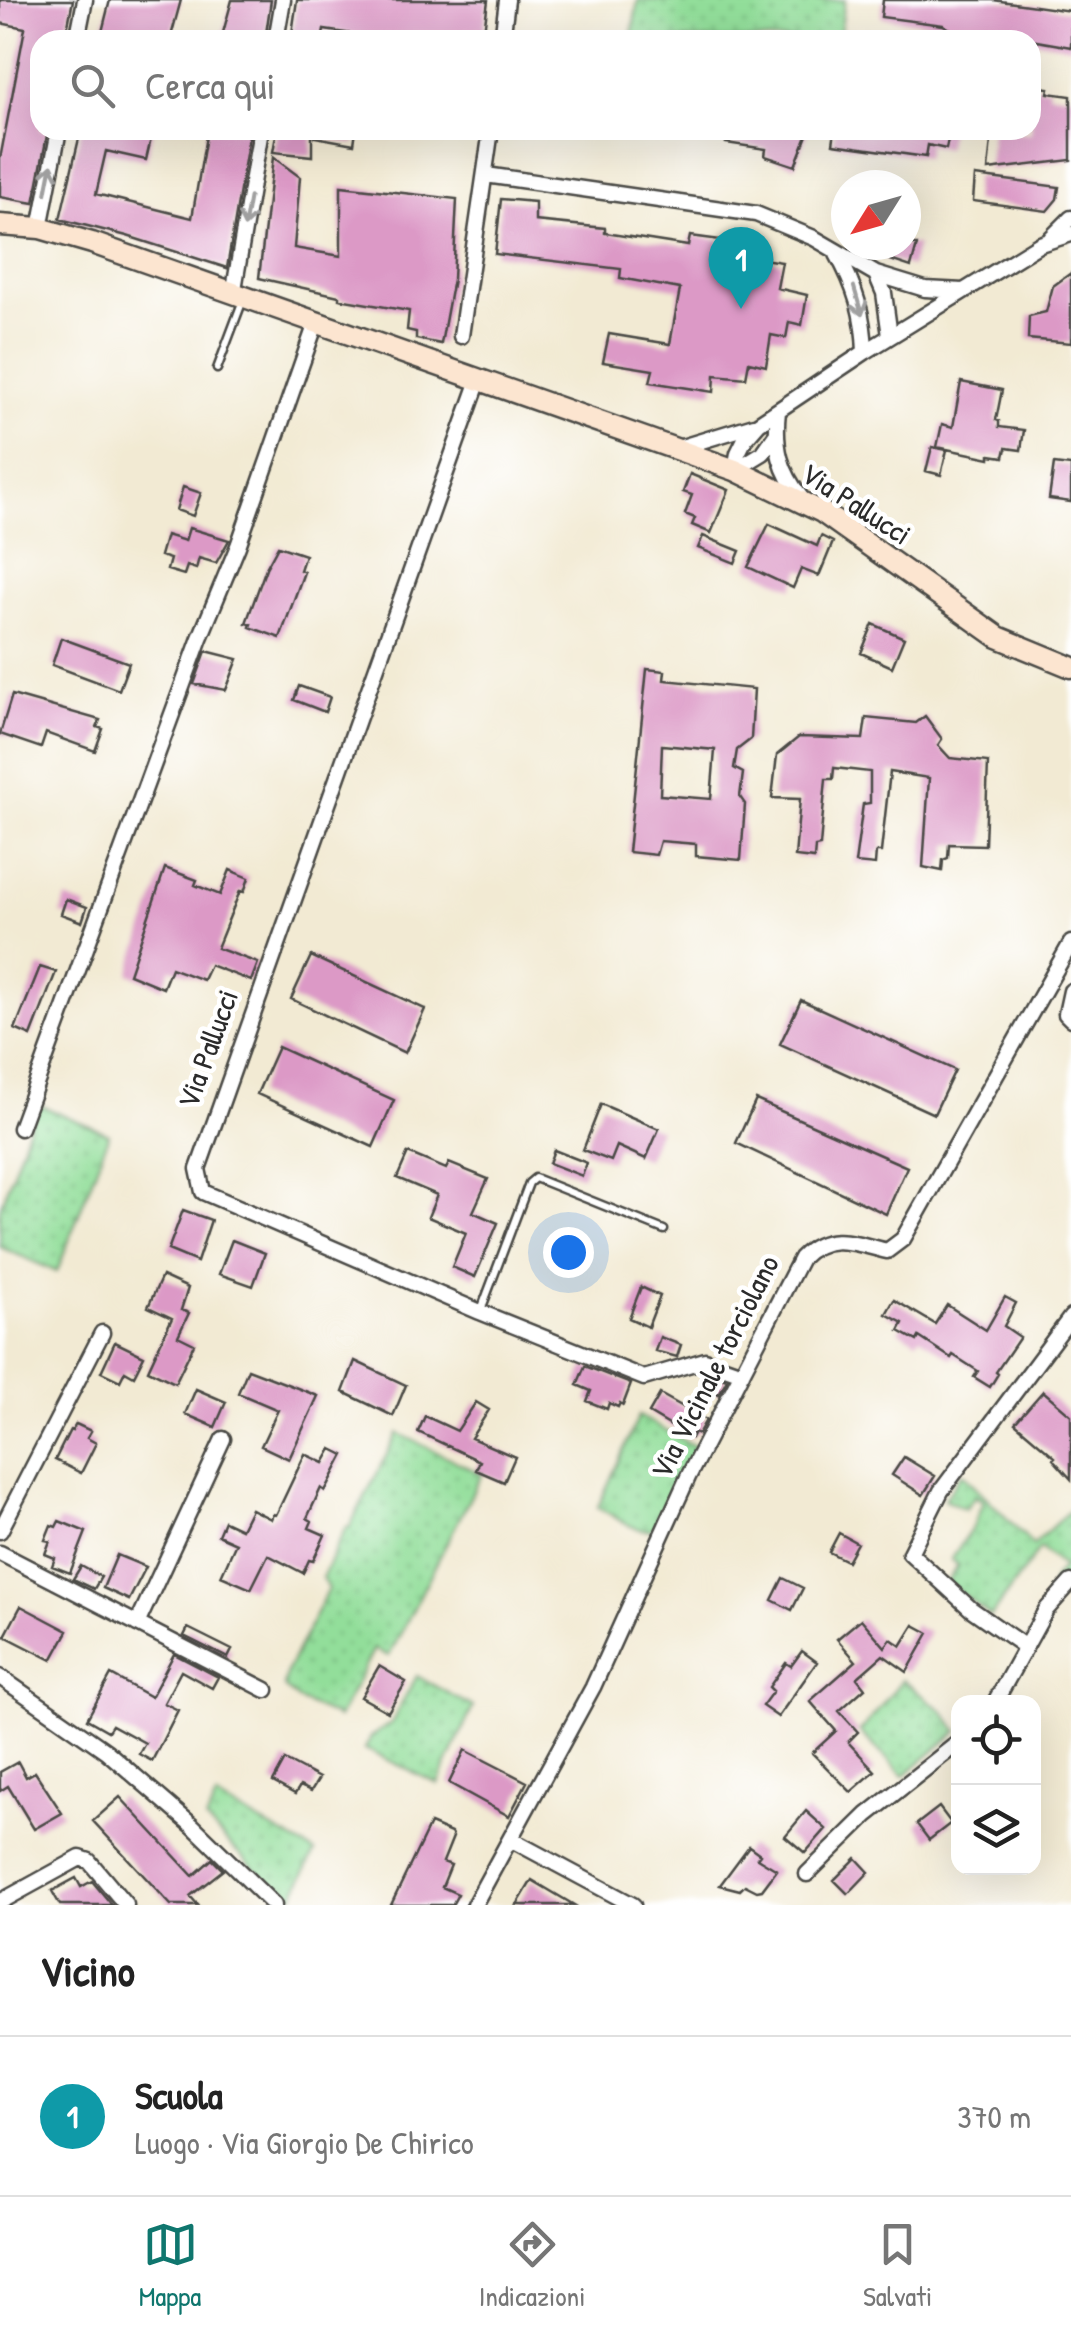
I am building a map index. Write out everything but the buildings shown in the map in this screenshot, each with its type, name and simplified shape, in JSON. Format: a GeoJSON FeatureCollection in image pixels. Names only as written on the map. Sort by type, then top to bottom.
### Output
{"type":"FeatureCollection","features":[{"type":"Feature","properties":{"kind":"street"},"geometry":{"type":"LineString","coordinates":[[79,30],[85,0]]}},
{"type":"Feature","properties":{"kind":"street"},"geometry":{"type":"LineString","coordinates":[[278,30],[283,0]]}},
{"type":"Feature","properties":{"kind":"street"},"geometry":{"type":"LineString","coordinates":[[503,30],[507,0]]}},
{"type":"Feature","properties":{"kind":"street"},"geometry":{"type":"LineString","coordinates":[[40,228],[57,140]]}},
{"type":"Feature","properties":{"kind":"street"},"geometry":{"type":"LineString","coordinates":[[238,297],[260,140]]}},
{"type":"Feature","properties":{"kind":"street"},"geometry":{"type":"LineString","coordinates":[[461,336],[490,140]]}},
{"type":"Feature","properties":{"kind":"street"},"geometry":{"type":"LineString","coordinates":[[486,176],[728,208],[787,225],[831,251]]}},
{"type":"Feature","properties":{"kind":"street"},"geometry":{"type":"LineString","coordinates":[[674,448],[760,424],[890,336],[1051,238],[1071,218]]}},
{"type":"Feature","properties":{"kind":"street","name":"Via Pallucci"},"geometry":{"type":"LineString","coordinates":[[2,223],[40,228],[92,243],[735,470],[802,500],[998,637],[1071,668]]}},
{"type":"Feature","properties":{"kind":"street"},"geometry":{"type":"LineString","coordinates":[[1051,238],[1071,234]]}},
{"type":"Feature","properties":{"kind":"street"},"geometry":{"type":"LineString","coordinates":[[840,260],[860,307],[866,352]]}},
{"type":"Feature","properties":{"kind":"street"},"geometry":{"type":"LineString","coordinates":[[849,260],[876,274],[925,290],[963,291]]}},
{"type":"Feature","properties":{"kind":"street"},"geometry":{"type":"LineString","coordinates":[[876,274],[884,292],[890,336]]}},
{"type":"Feature","properties":{"kind":"street"},"geometry":{"type":"LineString","coordinates":[[20,1128],[200,638],[238,546],[316,324]]}},
{"type":"Feature","properties":{"kind":"street","name":"Via Pallucci"},"geometry":{"type":"LineString","coordinates":[[480,380],[198,1169],[203,1192],[644,1378],[705,1360],[742,1373]]}},
{"type":"Feature","properties":{"kind":"street"},"geometry":{"type":"LineString","coordinates":[[778,412],[775,436],[785,477],[802,500]]}},
{"type":"Feature","properties":{"kind":"street"},"geometry":{"type":"LineString","coordinates":[[735,470],[738,452],[760,424]]}},
{"type":"Feature","properties":{"kind":"street"},"geometry":{"type":"LineString","coordinates":[[735,470],[763,453],[775,436]]}},
{"type":"Feature","properties":{"kind":"street","name":"Via Vicinale torciolano"},"geometry":{"type":"LineString","coordinates":[[474,1905],[593,1687],[688,1477],[801,1258],[825,1241],[840,1240],[887,1250],[903,1239],[1071,943]]}},
{"type":"Feature","properties":{"kind":"street"},"geometry":{"type":"LineString","coordinates":[[1041,1000],[1068,1016],[1071,991]]}},
{"type":"Feature","properties":{"kind":"street"},"geometry":{"type":"LineString","coordinates":[[1024,1646],[972,1608],[910,1553],[942,1491],[1071,1318]]}},
{"type":"Feature","properties":{"kind":"street"},"geometry":{"type":"LineString","coordinates":[[0,1531],[102,1333]]}},
{"type":"Feature","properties":{"kind":"street"},"geometry":{"type":"LineString","coordinates":[[137,1624],[223,1439]]}},
{"type":"Feature","properties":{"kind":"street"},"geometry":{"type":"LineString","coordinates":[[0,1553],[266,1690]]}},
{"type":"Feature","properties":{"kind":"street"},"geometry":{"type":"LineString","coordinates":[[999,1695],[1046,1610],[1071,1582]]}},
{"type":"Feature","properties":{"kind":"street"},"geometry":{"type":"LineString","coordinates":[[0,1677],[106,1751],[193,1826],[274,1905]]}},
{"type":"Feature","properties":{"kind":"street"},"geometry":{"type":"LineString","coordinates":[[808,1874],[867,1815],[951,1749]]}},
{"type":"Feature","properties":{"kind":"street"},"geometry":{"type":"LineString","coordinates":[[510,1840],[633,1905]]}},
{"type":"Feature","properties":{"kind":"street"},"geometry":{"type":"LineString","coordinates":[[0,1902],[80,1858],[89,1861],[126,1905]]}},
{"type":"Feature","properties":{"kind":"lane"},"geometry":{"type":"LineString","coordinates":[[217,369],[238,297]]}},
{"type":"Feature","properties":{"kind":"lane"},"geometry":{"type":"LineString","coordinates":[[480,1312],[529,1183],[535,1178],[664,1230]]}},
{"type":"Feature","properties":{"kind":"green space"},"geometry":{"type":"Polygon","coordinates":[[[638,0],[845,0],[840,30],[633,30],[638,0]]]}},
{"type":"Feature","properties":{"kind":"green space"},"geometry":{"type":"Polygon","coordinates":[[[37,1104],[109,1134],[57,1272],[0,1247],[0,1208],[37,1104]]]}},
{"type":"Feature","properties":{"kind":"green space"},"geometry":{"type":"Polygon","coordinates":[[[639,1416],[696,1447],[662,1526],[645,1530],[598,1507],[639,1416]]]}},
{"type":"Feature","properties":{"kind":"green space"},"geometry":{"type":"Polygon","coordinates":[[[398,1433],[482,1474],[389,1656],[374,1649],[338,1718],[298,1700],[284,1687],[287,1671],[328,1589],[322,1578],[398,1433]]]}},
{"type":"Feature","properties":{"kind":"green space"},"geometry":{"type":"Polygon","coordinates":[[[962,1473],[1033,1545],[1071,1509],[1071,1577],[1047,1600],[1063,1567],[1040,1548],[991,1616],[947,1582],[958,1565],[951,1559],[973,1527],[983,1501],[975,1496],[965,1509],[944,1499],[962,1473]]]}},
{"type":"Feature","properties":{"kind":"green space"},"geometry":{"type":"Polygon","coordinates":[[[417,1676],[473,1707],[438,1784],[365,1749],[371,1737],[391,1723],[417,1676]]]}},
{"type":"Feature","properties":{"kind":"green space"},"geometry":{"type":"Polygon","coordinates":[[[902,1680],[942,1710],[951,1722],[951,1737],[904,1776],[860,1732],[902,1680]]]}},
{"type":"Feature","properties":{"kind":"green space"},"geometry":{"type":"Polygon","coordinates":[[[216,1798],[315,1852],[292,1898],[272,1886],[206,1821],[216,1798]]]}},
{"type":"Feature","properties":{"kind":"place","name":"Scuola"},"geometry":{"type":"Point","coordinates":[741,309]}}]}
